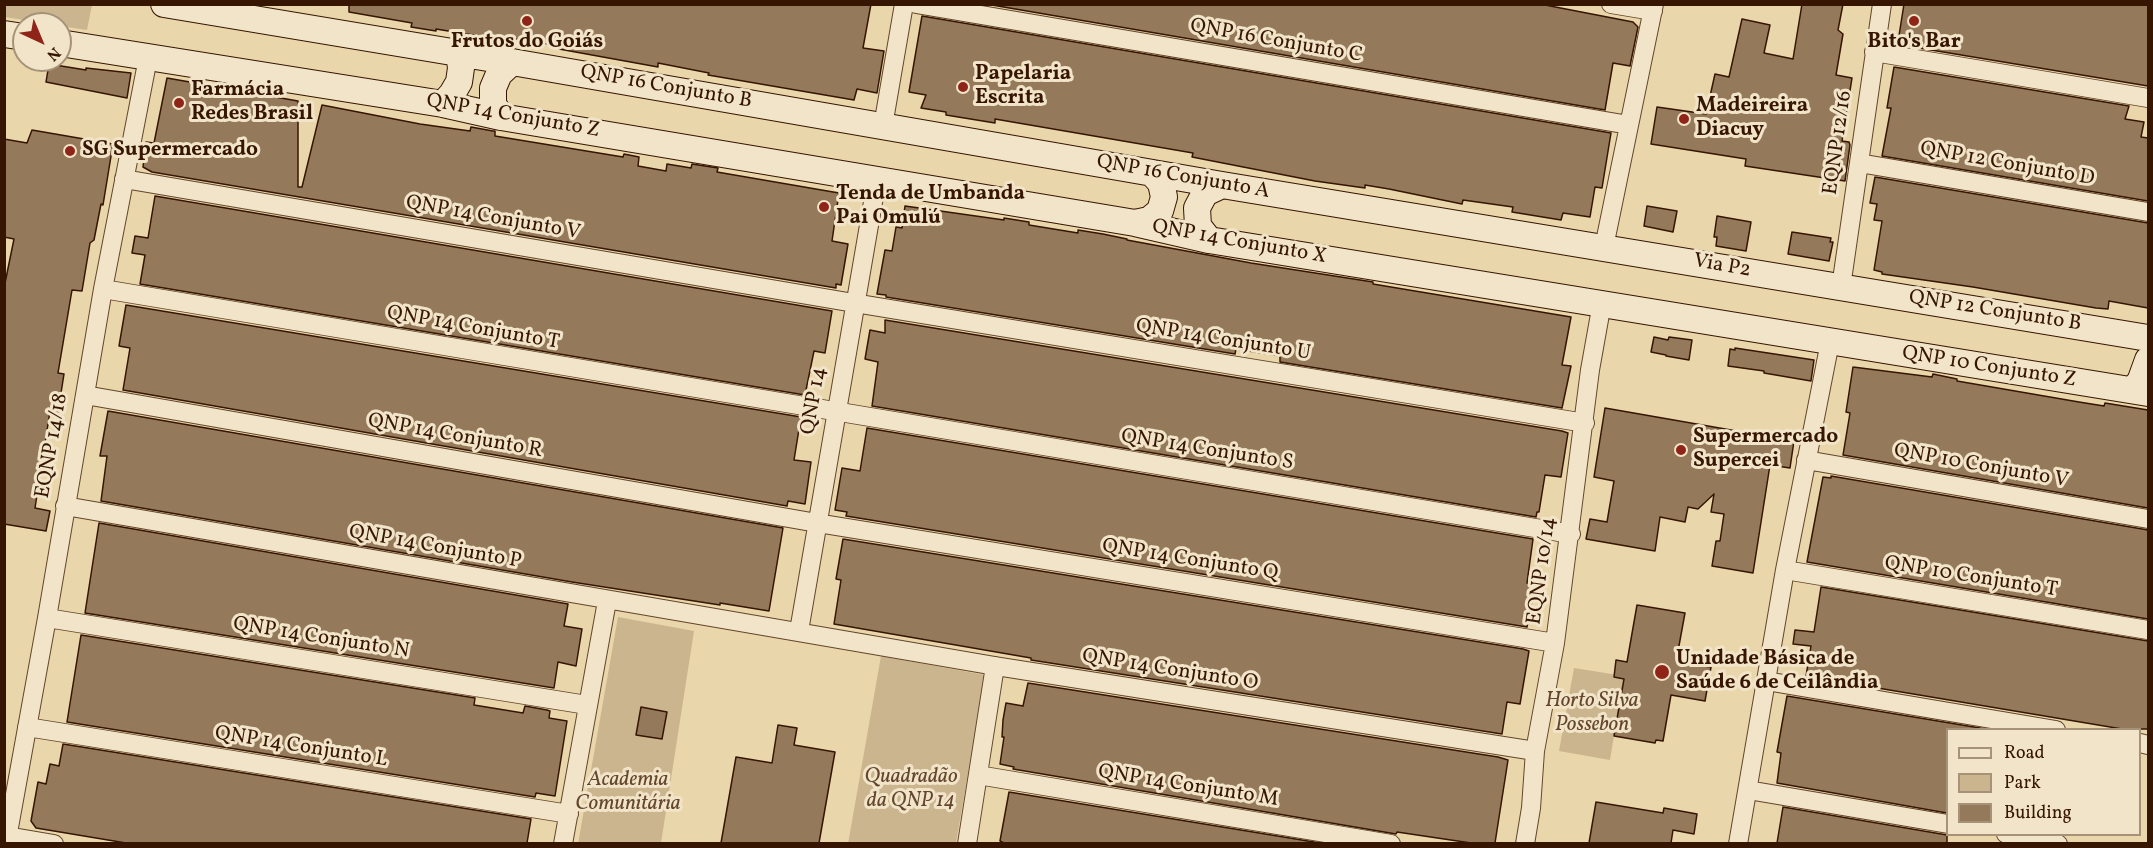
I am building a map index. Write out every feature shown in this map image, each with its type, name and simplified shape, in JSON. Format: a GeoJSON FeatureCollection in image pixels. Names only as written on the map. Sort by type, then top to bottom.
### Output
{"type":"FeatureCollection","features":[{"type":"Feature","properties":{"kind":"street","name":"QNP 16 Conjunto B"},"geometry":{"type":"LineString","coordinates":[[164,4],[883,126]]}},
{"type":"Feature","properties":{"kind":"street"},"geometry":{"type":"LineString","coordinates":[[883,126],[904,4]]}},
{"type":"Feature","properties":{"kind":"street","name":"QNP 16 Conjunto C"},"geometry":{"type":"LineString","coordinates":[[916,4],[1629,125]]}},
{"type":"Feature","properties":{"kind":"street"},"geometry":{"type":"LineString","coordinates":[[1604,247],[1653,8],[1611,4]]}},
{"type":"Feature","properties":{"kind":"street","name":"EQNP 12/16"},"geometry":{"type":"LineString","coordinates":[[1841,287],[1882,4]]}},
{"type":"Feature","properties":{"kind":"street"},"geometry":{"type":"LineString","coordinates":[[72,45],[148,58]]}},
{"type":"Feature","properties":{"kind":"street"},"geometry":{"type":"LineString","coordinates":[[1874,52],[2148,98]]}},
{"type":"Feature","properties":{"kind":"street"},"geometry":{"type":"LineString","coordinates":[[443,104],[459,82],[461,68],[459,53]]}},
{"type":"Feature","properties":{"kind":"street","name":"QNP 14 Conjunto Z"},"geometry":{"type":"LineString","coordinates":[[148,58],[443,104],[501,117],[877,179]]}},
{"type":"Feature","properties":{"kind":"street","name":"EQNP 14/18"},"geometry":{"type":"LineString","coordinates":[[7,839],[103,290],[148,58]]}},
{"type":"Feature","properties":{"kind":"street"},"geometry":{"type":"LineString","coordinates":[[501,117],[493,104],[493,88],[499,74],[512,62]]}},
{"type":"Feature","properties":{"kind":"street","name":"QNP 16 Conjunto A"},"geometry":{"type":"LineString","coordinates":[[883,126],[1222,185],[1604,247]]}},
{"type":"Feature","properties":{"kind":"street","name":"QNP 12 Conjunto D"},"geometry":{"type":"LineString","coordinates":[[1859,163],[2148,212]]}},
{"type":"Feature","properties":{"kind":"street"},"geometry":{"type":"LineString","coordinates":[[1136,223],[1149,220],[1160,211],[1164,197],[1161,183],[1152,173]]}},
{"type":"Feature","properties":{"kind":"street","name":"QNP 14 Conjunto V"},"geometry":{"type":"LineString","coordinates":[[124,179],[854,303]]}},
{"type":"Feature","properties":{"kind":"street","name":"QNP 14 Conjunto X"},"geometry":{"type":"LineString","coordinates":[[877,179],[1136,223],[1209,240],[1602,303]]}},
{"type":"Feature","properties":{"kind":"street","name":"QNP 14"},"geometry":{"type":"LineString","coordinates":[[799,631],[877,179]]}},
{"type":"Feature","properties":{"kind":"street"},"geometry":{"type":"LineString","coordinates":[[1209,240],[1198,226],[1197,208],[1205,193],[1222,185]]}},
{"type":"Feature","properties":{"kind":"street","name":"Via P2"},"geometry":{"type":"LineString","coordinates":[[1604,247],[1841,287]]}},
{"type":"Feature","properties":{"kind":"street","name":"QNP 12 Conjunto B"},"geometry":{"type":"LineString","coordinates":[[1841,287],[2148,345]]}},
{"type":"Feature","properties":{"kind":"street","name":"QNP 14 Conjunto T"},"geometry":{"type":"LineString","coordinates":[[103,290],[836,412]]}},
{"type":"Feature","properties":{"kind":"street","name":"QNP 14 Conjunto U"},"geometry":{"type":"LineString","coordinates":[[854,303],[1585,423]]}},
{"type":"Feature","properties":{"kind":"street"},"geometry":{"type":"LineString","coordinates":[[1602,303],[1830,342],[1785,570],[1738,843]]}},
{"type":"Feature","properties":{"kind":"street","name":"EQNP 10/14"},"geometry":{"type":"LineString","coordinates":[[1525,843],[1531,808],[1535,752],[1555,643],[1571,534],[1590,370],[1602,303]]}},
{"type":"Feature","properties":{"kind":"street","name":"QNP 10 Conjunto Z"},"geometry":{"type":"LineString","coordinates":[[1830,342],[2140,392]]}},
{"type":"Feature","properties":{"kind":"street"},"geometry":{"type":"LineString","coordinates":[[2140,392],[2148,345]]}},
{"type":"Feature","properties":{"kind":"street","name":"QNP 14 Conjunto R"},"geometry":{"type":"LineString","coordinates":[[85,395],[817,523]]}},
{"type":"Feature","properties":{"kind":"street","name":"QNP 14 Conjunto S"},"geometry":{"type":"LineString","coordinates":[[836,412],[1571,534]]}},
{"type":"Feature","properties":{"kind":"street","name":"QNP 10 Conjunto V"},"geometry":{"type":"LineString","coordinates":[[1806,460],[2148,519]]}},
{"type":"Feature","properties":{"kind":"street","name":"QNP 14 Conjunto P"},"geometry":{"type":"LineString","coordinates":[[65,506],[607,601],[799,631]]}},
{"type":"Feature","properties":{"kind":"street","name":"QNP 14 Conjunto Q"},"geometry":{"type":"LineString","coordinates":[[817,523],[1555,643]]}},
{"type":"Feature","properties":{"kind":"street","name":"QNP 10 Conjunto T"},"geometry":{"type":"LineString","coordinates":[[1785,570],[2148,630]]}},
{"type":"Feature","properties":{"kind":"street"},"geometry":{"type":"LineString","coordinates":[[563,843],[607,601]]}},
{"type":"Feature","properties":{"kind":"street","name":"QNP 14 Conjunto N"},"geometry":{"type":"LineString","coordinates":[[47,618],[587,705]]}},
{"type":"Feature","properties":{"kind":"street","name":"QNP 14 Conjunto O"},"geometry":{"type":"LineString","coordinates":[[799,631],[995,666],[1535,752]]}},
{"type":"Feature","properties":{"kind":"street"},"geometry":{"type":"LineString","coordinates":[[966,843],[995,666]]}},
{"type":"Feature","properties":{"kind":"street"},"geometry":{"type":"LineString","coordinates":[[1766,681],[2050,728]]}},
{"type":"Feature","properties":{"kind":"street","name":"QNP 14 Conjunto L"},"geometry":{"type":"LineString","coordinates":[[27,727],[569,814]]}},
{"type":"Feature","properties":{"kind":"street","name":"QNP 14 Conjunto M"},"geometry":{"type":"LineString","coordinates":[[978,775],[1391,843]]}},
{"type":"Feature","properties":{"kind":"street"},"geometry":{"type":"LineString","coordinates":[[1748,790],[1946,824]]}},
{"type":"Feature","properties":{"kind":"street"},"geometry":{"type":"LineString","coordinates":[[2018,836],[2058,843]]}},
{"type":"Feature","properties":{"kind":"street"},"geometry":{"type":"LineString","coordinates":[[7,839],[54,843]]}},
{"type":"Feature","properties":{"kind":"green space"},"geometry":{"type":"Polygon","coordinates":[[[5,5],[92,5],[87,30],[72,28],[72,12],[12,12],[12,18],[5,17],[5,5]]]}},
{"type":"Feature","properties":{"kind":"green space","name":"Academia Comunitária"},"geometry":{"type":"Polygon","coordinates":[[[618,617],[694,631],[661,843],[578,844],[618,617]]]}},
{"type":"Feature","properties":{"kind":"green space","name":"Quadradão da QNP 14"},"geometry":{"type":"Polygon","coordinates":[[[881,656],[985,675],[956,843],[848,844],[881,656]]]}},
{"type":"Feature","properties":{"kind":"green space","name":"Horto Silva Possebon"},"geometry":{"type":"Polygon","coordinates":[[[1574,668],[1624,676],[1610,760],[1559,751],[1574,668]]]}},
{"type":"Feature","properties":{"kind":"building"},"geometry":{"type":"Polygon","coordinates":[[[349,4],[871,4],[863,48],[884,51],[877,93],[857,89],[854,100],[708,75],[709,73],[658,63],[658,67],[559,49],[560,46],[411,27],[412,23],[349,12],[349,4]]]}},
{"type":"Feature","properties":{"kind":"building"},"geometry":{"type":"Polygon","coordinates":[[[986,4],[1540,4],[1633,22],[1638,27],[1630,66],[1613,63],[1605,110],[986,4]]]}},
{"type":"Feature","properties":{"kind":"building"},"geometry":{"type":"Polygon","coordinates":[[[1802,4],[1843,4],[1838,30],[1843,34],[1836,75],[1852,78],[1842,141],[1849,142],[1850,145],[1845,181],[1745,166],[1746,159],[1651,144],[1657,107],[1706,114],[1715,74],[1729,77],[1742,19],[1770,25],[1764,53],[1793,59],[1802,4]]]}},
{"type":"Feature","properties":{"kind":"building"},"geometry":{"type":"Polygon","coordinates":[[[1904,4],[2148,4],[2148,86],[1901,45],[1902,43],[1898,42],[1904,4]]]}},
{"type":"Feature","properties":{"kind":"building"},"geometry":{"type":"Polygon","coordinates":[[[922,16],[1611,133],[1602,188],[1595,187],[1590,217],[1563,213],[1561,220],[1512,212],[1513,207],[1463,200],[1462,204],[1365,185],[1365,188],[1315,181],[1192,157],[1193,153],[995,119],[995,123],[946,115],[946,112],[921,108],[926,95],[909,92],[922,16]]]}},
{"type":"Feature","properties":{"kind":"building"},"geometry":{"type":"Polygon","coordinates":[[[1894,67],[2129,106],[2125,119],[2144,122],[2141,137],[2148,138],[2148,201],[1882,156],[1891,108],[1887,108],[1894,67]]]}},
{"type":"Feature","properties":{"kind":"building"},"geometry":{"type":"Polygon","coordinates":[[[72,68],[131,73],[127,98],[46,82],[48,72],[72,72],[72,68]]]}},
{"type":"Feature","properties":{"kind":"building"},"geometry":{"type":"Polygon","coordinates":[[[167,78],[298,101],[298,187],[302,187],[322,105],[420,124],[470,131],[471,127],[495,131],[495,136],[623,157],[624,154],[639,157],[638,166],[666,171],[667,164],[691,168],[692,164],[718,168],[717,172],[839,193],[832,241],[848,244],[841,285],[836,284],[836,288],[152,172],[143,167],[146,142],[154,143],[167,78]]]}},
{"type":"Feature","properties":{"kind":"building"},"geometry":{"type":"Polygon","coordinates":[[[32,130],[113,144],[103,205],[101,204],[94,240],[90,243],[82,291],[72,290],[58,373],[64,374],[58,412],[50,411],[35,508],[50,511],[46,531],[4,524],[4,288],[14,239],[4,237],[4,139],[27,143],[32,130]]]}},
{"type":"Feature","properties":{"kind":"building"},"geometry":{"type":"Polygon","coordinates":[[[1875,177],[2148,223],[2148,308],[2109,301],[2108,309],[2096,308],[1882,274],[1874,270],[1882,221],[1874,220],[1877,204],[1870,203],[1875,177]]]}},
{"type":"Feature","properties":{"kind":"building"},"geometry":{"type":"Polygon","coordinates":[[[155,196],[832,311],[825,353],[814,351],[805,395],[140,284],[145,255],[132,253],[135,236],[148,238],[155,196]]]}},
{"type":"Feature","properties":{"kind":"building"},"geometry":{"type":"Polygon","coordinates":[[[905,206],[1004,220],[1004,218],[1029,222],[1029,225],[1078,233],[1078,230],[1103,234],[1251,263],[1571,317],[1562,365],[1571,366],[1562,408],[1280,362],[1280,356],[1236,349],[1235,354],[886,297],[886,295],[877,294],[885,250],[892,251],[896,227],[902,228],[905,206]]]}},
{"type":"Feature","properties":{"kind":"building"},"geometry":{"type":"Polygon","coordinates":[[[1647,206],[1677,211],[1673,232],[1644,226],[1647,206]]]}},
{"type":"Feature","properties":{"kind":"building"},"geometry":{"type":"Polygon","coordinates":[[[1717,216],[1751,222],[1746,251],[1716,246],[1717,237],[1714,237],[1717,216]]]}},
{"type":"Feature","properties":{"kind":"building"},"geometry":{"type":"Polygon","coordinates":[[[1792,232],[1831,238],[1830,242],[1833,242],[1829,261],[1788,254],[1792,232]]]}},
{"type":"Feature","properties":{"kind":"building"},"geometry":{"type":"Polygon","coordinates":[[[126,305],[801,417],[794,460],[811,462],[805,504],[788,501],[787,506],[123,390],[130,348],[119,346],[126,305]]]}},
{"type":"Feature","properties":{"kind":"building"},"geometry":{"type":"Polygon","coordinates":[[[885,320],[1562,431],[1568,433],[1561,477],[1545,475],[1539,512],[1536,517],[872,406],[878,362],[865,359],[870,330],[885,333],[885,320]]]}},
{"type":"Feature","properties":{"kind":"building"},"geometry":{"type":"Polygon","coordinates":[[[1654,337],[1668,340],[1669,337],[1692,340],[1689,360],[1651,352],[1654,337]]]}},
{"type":"Feature","properties":{"kind":"building"},"geometry":{"type":"Polygon","coordinates":[[[1735,348],[1814,360],[1811,381],[1728,366],[1730,349],[1735,350],[1735,348]]]}},
{"type":"Feature","properties":{"kind":"building"},"geometry":{"type":"Polygon","coordinates":[[[1853,367],[1932,377],[1933,374],[1957,379],[1957,381],[2079,402],[2104,406],[2105,403],[2148,410],[2148,508],[1843,455],[1850,413],[1846,412],[1853,367]]]}},
{"type":"Feature","properties":{"kind":"building"},"geometry":{"type":"Polygon","coordinates":[[[1605,408],[1794,441],[1790,468],[1770,465],[1753,573],[1712,566],[1716,541],[1720,541],[1724,514],[1711,512],[1714,494],[1698,509],[1688,507],[1685,522],[1660,517],[1655,551],[1586,539],[1590,519],[1607,522],[1614,481],[1594,477],[1605,408]]]}},
{"type":"Feature","properties":{"kind":"building"},"geometry":{"type":"Polygon","coordinates":[[[108,411],[783,528],[769,611],[572,582],[101,501],[107,456],[100,456],[108,411]]]}},
{"type":"Feature","properties":{"kind":"building"},"geometry":{"type":"Polygon","coordinates":[[[867,428],[1533,539],[1527,583],[1535,584],[1527,627],[846,516],[847,512],[835,510],[842,468],[860,471],[867,428]]]}},
{"type":"Feature","properties":{"kind":"building"},"geometry":{"type":"Polygon","coordinates":[[[1831,476],[2148,530],[2148,619],[1807,562],[1823,477],[1831,478],[1831,476]]]}},
{"type":"Feature","properties":{"kind":"building"},"geometry":{"type":"Polygon","coordinates":[[[99,523],[568,604],[564,626],[582,629],[576,666],[558,662],[554,688],[85,613],[99,523]]]}},
{"type":"Feature","properties":{"kind":"building"},"geometry":{"type":"Polygon","coordinates":[[[843,539],[1523,649],[1529,651],[1520,704],[1507,702],[1502,734],[1031,660],[1031,658],[834,624],[841,580],[836,579],[843,539]]]}},
{"type":"Feature","properties":{"kind":"building"},"geometry":{"type":"Polygon","coordinates":[[[1821,587],[2148,641],[2148,729],[2116,728],[1806,676],[1811,646],[1793,644],[1795,630],[1814,632],[1821,587]]]}},
{"type":"Feature","properties":{"kind":"building","name":"Unidade Básica de Saúde 6 de Ceilândia"},"geometry":{"type":"Polygon","coordinates":[[[1637,605],[1685,613],[1676,662],[1711,667],[1705,701],[1671,695],[1663,741],[1656,740],[1655,743],[1614,736],[1624,679],[1614,677],[1616,660],[1627,662],[1637,605]]]}},
{"type":"Feature","properties":{"kind":"building"},"geometry":{"type":"Polygon","coordinates":[[[81,635],[475,698],[474,705],[523,713],[525,706],[550,711],[549,718],[567,721],[555,796],[536,793],[535,797],[67,722],[81,635]]]}},
{"type":"Feature","properties":{"kind":"building"},"geometry":{"type":"Polygon","coordinates":[[[1028,683],[1508,760],[1495,843],[1471,843],[1397,832],[1396,834],[1013,769],[1014,767],[1000,764],[1004,737],[1002,737],[1003,720],[1006,703],[1023,706],[1028,683]]]}},
{"type":"Feature","properties":{"kind":"building"},"geometry":{"type":"Polygon","coordinates":[[[1787,696],[1980,728],[1946,728],[1946,813],[1777,783],[1781,753],[1777,752],[1787,696]]]}},
{"type":"Feature","properties":{"kind":"building"},"geometry":{"type":"Polygon","coordinates":[[[641,707],[667,712],[662,739],[636,735],[641,707]]]}},
{"type":"Feature","properties":{"kind":"building"},"geometry":{"type":"Polygon","coordinates":[[[778,725],[797,728],[794,745],[835,752],[819,843],[721,843],[736,757],[772,763],[778,725]]]}},
{"type":"Feature","properties":{"kind":"building"},"geometry":{"type":"Polygon","coordinates":[[[63,744],[531,819],[527,843],[126,843],[36,828],[31,821],[38,782],[46,784],[50,764],[59,766],[63,744]]]}},
{"type":"Feature","properties":{"kind":"building"},"geometry":{"type":"Polygon","coordinates":[[[1009,792],[1320,843],[1004,843],[1000,841],[1009,792]]]}},
{"type":"Feature","properties":{"kind":"building"},"geometry":{"type":"Polygon","coordinates":[[[1596,802],[1663,813],[1664,808],[1697,814],[1694,834],[1673,830],[1671,843],[1589,843],[1596,802]]]}},
{"type":"Feature","properties":{"kind":"building"},"geometry":{"type":"Polygon","coordinates":[[[1783,807],[1947,836],[1947,843],[1777,843],[1783,807]]]}},
{"type":"Feature","properties":{"kind":"place","name":"Frutos do Goiás"},"geometry":{"type":"Point","coordinates":[527,21]}},
{"type":"Feature","properties":{"kind":"place","name":"Bito's Bar"},"geometry":{"type":"Point","coordinates":[1914,21]}},
{"type":"Feature","properties":{"kind":"place","name":"Papelaria Escrita"},"geometry":{"type":"Point","coordinates":[963,87]}},
{"type":"Feature","properties":{"kind":"place","name":"Farmácia Redes Brasil"},"geometry":{"type":"Point","coordinates":[179,103]}},
{"type":"Feature","properties":{"kind":"place","name":"Madeireira Diacuy"},"geometry":{"type":"Point","coordinates":[1684,119]}},
{"type":"Feature","properties":{"kind":"place","name":"SG Supermercado"},"geometry":{"type":"Point","coordinates":[70,151]}},
{"type":"Feature","properties":{"kind":"place","name":"Tenda de Umbanda Pai Omulú"},"geometry":{"type":"Point","coordinates":[824,207]}},
{"type":"Feature","properties":{"kind":"place","name":"Supermercado Supercei"},"geometry":{"type":"Point","coordinates":[1681,450]}},
{"type":"Feature","properties":{"kind":"place","name":"Unidade Básica de Saúde 6 de Ceilândia"},"geometry":{"type":"Point","coordinates":[1662,672]}}]}
